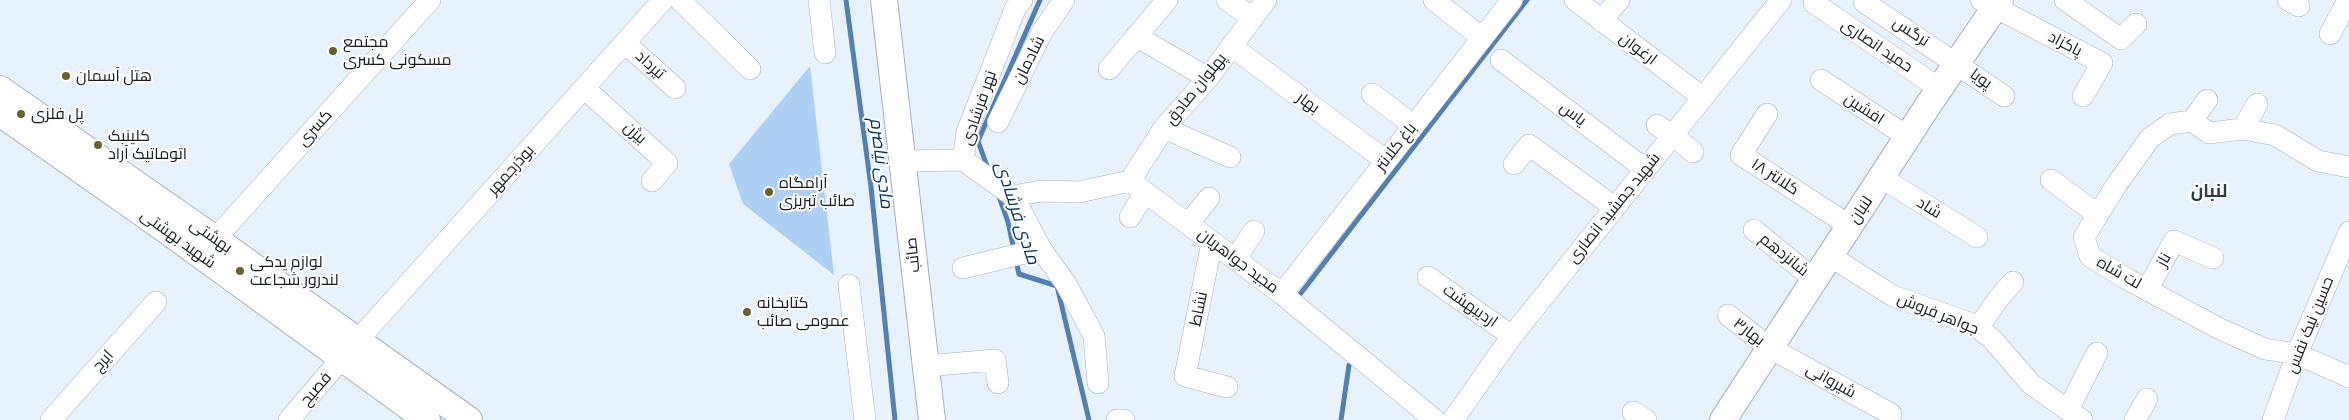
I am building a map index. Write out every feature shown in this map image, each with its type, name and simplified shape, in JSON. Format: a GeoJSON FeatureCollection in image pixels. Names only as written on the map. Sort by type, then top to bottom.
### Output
{"type":"FeatureCollection","features":[{"type":"Feature","properties":{"kind":"main road","name":"صائب"},"geometry":{"type":"LineString","coordinates":[[884,0],[932,420]]}},
{"type":"Feature","properties":{"kind":"main road","name":"لنبان"},"geometry":{"type":"LineString","coordinates":[[1723,420],[1958,63],[1992,3]]}},
{"type":"Feature","properties":{"kind":"main road","name":"بهشتی"},"geometry":{"type":"LineString","coordinates":[[0,90],[208,247]]}},
{"type":"Feature","properties":{"kind":"main road","name":"شهید بهشتی"},"geometry":{"type":"LineString","coordinates":[[0,113],[208,247],[350,349],[423,407]]}},
{"type":"Feature","properties":{"kind":"main road"},"geometry":{"type":"LineString","coordinates":[[423,407],[469,420]]}},
{"type":"Feature","properties":{"kind":"street","name":"کسری"},"geometry":{"type":"LineString","coordinates":[[208,247],[430,0]]}},
{"type":"Feature","properties":{"kind":"street","name":"بوذرجمهر"},"geometry":{"type":"LineString","coordinates":[[350,349],[663,0]]}},
{"type":"Feature","properties":{"kind":"street"},"geometry":{"type":"LineString","coordinates":[[680,0],[750,69]]}},
{"type":"Feature","properties":{"kind":"street"},"geometry":{"type":"LineString","coordinates":[[819,0],[825,53]]}},
{"type":"Feature","properties":{"kind":"street","name":"نهر فرشادی"},"geometry":{"type":"LineString","coordinates":[[1013,196],[963,160],[967,132],[1015,9],[1022,0]]}},
{"type":"Feature","properties":{"kind":"street","name":"شادمان"},"geometry":{"type":"LineString","coordinates":[[998,122],[1042,32],[1064,0]]}},
{"type":"Feature","properties":{"kind":"street"},"geometry":{"type":"LineString","coordinates":[[1227,0],[1253,18]]}},
{"type":"Feature","properties":{"kind":"street","name":"پهلوان صادق"},"geometry":{"type":"LineString","coordinates":[[1130,217],[1138,186],[1164,128],[1208,78],[1266,0]]}},
{"type":"Feature","properties":{"kind":"street"},"geometry":{"type":"LineString","coordinates":[[1434,0],[1482,38]]}},
{"type":"Feature","properties":{"kind":"street","name":"باغ کلانتر"},"geometry":{"type":"LineString","coordinates":[[1282,294],[1512,0]]}},
{"type":"Feature","properties":{"kind":"street","name":"ارغوان"},"geometry":{"type":"LineString","coordinates":[[1575,0],[1702,98]]}},
{"type":"Feature","properties":{"kind":"street"},"geometry":{"type":"LineString","coordinates":[[1602,21],[1619,0]]}},
{"type":"Feature","properties":{"kind":"street","name":"شهید جمشید انصاری"},"geometry":{"type":"LineString","coordinates":[[1453,420],[1512,336],[1645,169],[1664,130],[1702,98],[1781,0]]}},
{"type":"Feature","properties":{"kind":"street"},"geometry":{"type":"LineString","coordinates":[[2065,0],[2121,39],[2136,24]]}},
{"type":"Feature","properties":{"kind":"street"},"geometry":{"type":"LineString","coordinates":[[2330,34],[2348,0]]}},
{"type":"Feature","properties":{"kind":"street","name":"نرگس"},"geometry":{"type":"LineString","coordinates":[[1864,2],[1958,63]]}},
{"type":"Feature","properties":{"kind":"street"},"geometry":{"type":"LineString","coordinates":[[1109,69],[1136,36],[1158,3]]}},
{"type":"Feature","properties":{"kind":"street","name":"حمید انصاری"},"geometry":{"type":"LineString","coordinates":[[1814,3],[1940,89]]}},
{"type":"Feature","properties":{"kind":"street","name":"پاکزاد"},"geometry":{"type":"LineString","coordinates":[[1992,3],[2102,63],[2083,96]]}},
{"type":"Feature","properties":{"kind":"street"},"geometry":{"type":"LineString","coordinates":[[1136,36],[1208,78]]}},
{"type":"Feature","properties":{"kind":"street","name":"تیرداد"},"geometry":{"type":"LineString","coordinates":[[625,42],[675,88]]}},
{"type":"Feature","properties":{"kind":"street","name":"بهار"},"geometry":{"type":"LineString","coordinates":[[1231,46],[1385,160]]}},
{"type":"Feature","properties":{"kind":"street","name":"یاس"},"geometry":{"type":"LineString","coordinates":[[1501,60],[1645,169]]}},
{"type":"Feature","properties":{"kind":"street","name":"پویا"},"geometry":{"type":"LineString","coordinates":[[1958,63],[2004,96]]}},
{"type":"Feature","properties":{"kind":"street","name":"افشین"},"geometry":{"type":"LineString","coordinates":[[1820,80],[1908,137]]}},
{"type":"Feature","properties":{"kind":"street","name":"بیژن"},"geometry":{"type":"LineString","coordinates":[[584,88],[667,163],[652,181]]}},
{"type":"Feature","properties":{"kind":"street"},"geometry":{"type":"LineString","coordinates":[[1372,94],[1413,125]]}},
{"type":"Feature","properties":{"kind":"street"},"geometry":{"type":"LineString","coordinates":[[2207,100],[2192,121],[2209,133],[2243,129],[2275,135],[2318,161],[2349,167]]}},
{"type":"Feature","properties":{"kind":"street"},"geometry":{"type":"LineString","coordinates":[[2243,129],[2256,104]]}},
{"type":"Feature","properties":{"kind":"street","name":"کلانتر ۱۸"},"geometry":{"type":"LineString","coordinates":[[1767,114],[1741,155],[1850,226]]}},
{"type":"Feature","properties":{"kind":"street","name":"لت شاه"},"geometry":{"type":"LineString","coordinates":[[2192,121],[2170,124],[2150,138],[2097,214],[2084,237],[2090,256],[2147,290],[2218,328],[2265,350],[2297,354],[2349,377]]}},
{"type":"Feature","properties":{"kind":"street"},"geometry":{"type":"LineString","coordinates":[[1164,128],[1230,158]]}},
{"type":"Feature","properties":{"kind":"street"},"geometry":{"type":"LineString","coordinates":[[1664,130],[1692,152]]}},
{"type":"Feature","properties":{"kind":"street"},"geometry":{"type":"LineString","coordinates":[[1514,164],[1530,146],[1614,207]]}},
{"type":"Feature","properties":{"kind":"street"},"geometry":{"type":"LineString","coordinates":[[903,161],[963,160]]}},
{"type":"Feature","properties":{"kind":"street","name":"شاد"},"geometry":{"type":"LineString","coordinates":[[1882,178],[1976,237]]}},
{"type":"Feature","properties":{"kind":"street"},"geometry":{"type":"LineString","coordinates":[[2051,180],[2097,214]]}},
{"type":"Feature","properties":{"kind":"street"},"geometry":{"type":"LineString","coordinates":[[1098,383],[1094,336],[1066,284],[1041,249],[1013,196],[1041,192],[1079,192],[1138,186]]}},
{"type":"Feature","properties":{"kind":"street","name":"مجید جواهریان"},"geometry":{"type":"LineString","coordinates":[[1138,186],[1282,294],[1435,420]]}},
{"type":"Feature","properties":{"kind":"street"},"geometry":{"type":"LineString","coordinates":[[1188,224],[1209,198]]}},
{"type":"Feature","properties":{"kind":"street","name":"شانزدهم"},"geometry":{"type":"LineString","coordinates":[[1754,230],[1815,280]]}},
{"type":"Feature","properties":{"kind":"street"},"geometry":{"type":"LineString","coordinates":[[1234,259],[1254,231]]}},
{"type":"Feature","properties":{"kind":"street","name":"حسین نیک نفس"},"geometry":{"type":"LineString","coordinates":[[2273,420],[2297,354],[2349,232]]}},
{"type":"Feature","properties":{"kind":"street","name":"نشاط"},"geometry":{"type":"LineString","coordinates":[[1212,242],[1185,376],[1227,386]]}},
{"type":"Feature","properties":{"kind":"street","name":"ناز"},"geometry":{"type":"LineString","coordinates":[[2147,290],[2174,242],[2213,258]]}},
{"type":"Feature","properties":{"kind":"street"},"geometry":{"type":"LineString","coordinates":[[963,268],[1041,249]]}},
{"type":"Feature","properties":{"kind":"street","name":"جواهر فروش"},"geometry":{"type":"LineString","coordinates":[[1830,256],[1893,296],[1978,328],[1993,340],[2030,384],[2075,415]]}},
{"type":"Feature","properties":{"kind":"street","name":"اردیبهشت"},"geometry":{"type":"LineString","coordinates":[[1428,277],[1512,336]]}},
{"type":"Feature","properties":{"kind":"street"},"geometry":{"type":"LineString","coordinates":[[1978,328],[2012,282]]}},
{"type":"Feature","properties":{"kind":"street"},"geometry":{"type":"LineString","coordinates":[[849,285],[865,420]]}},
{"type":"Feature","properties":{"kind":"street","name":"ایرج"},"geometry":{"type":"LineString","coordinates":[[51,420],[156,302]]}},
{"type":"Feature","properties":{"kind":"street","name":"بهار۳"},"geometry":{"type":"LineString","coordinates":[[1728,316],[1770,348]]}},
{"type":"Feature","properties":{"kind":"street","name":"شیروانی"},"geometry":{"type":"LineString","coordinates":[[1770,348],[1891,414]]}},
{"type":"Feature","properties":{"kind":"street","name":"فصیح"},"geometry":{"type":"LineString","coordinates":[[289,420],[350,349]]}},
{"type":"Feature","properties":{"kind":"street"},"geometry":{"type":"LineString","coordinates":[[2075,415],[2097,353]]}},
{"type":"Feature","properties":{"kind":"street"},"geometry":{"type":"LineString","coordinates":[[925,366],[995,360],[998,383]]}},
{"type":"Feature","properties":{"kind":"street"},"geometry":{"type":"LineString","coordinates":[[2135,420],[2147,399]]}},
{"type":"Feature","properties":{"kind":"street"},"geometry":{"type":"LineString","coordinates":[[1117,420],[1124,420]]}},
{"type":"Feature","properties":{"kind":"shaded area"},"geometry":{"type":"Polygon","coordinates":[[[810,66],[834,275],[743,204],[729,164],[810,66]]]}},
{"type":"Feature","properties":{"kind":"waterway","name":"مادی نیاصرم"},"geometry":{"type":"LineString","coordinates":[[846,0],[871,187],[895,420]]}},
{"type":"Feature","properties":{"kind":"waterway","name":"مادی فرشادی"},"geometry":{"type":"LineString","coordinates":[[988,169],[978,141],[1040,0]]}},
{"type":"Feature","properties":{"kind":"waterway"},"geometry":{"type":"LineString","coordinates":[[1301,293],[1527,0]]}},
{"type":"Feature","properties":{"kind":"waterway","name":"مادی فرشادی"},"geometry":{"type":"LineString","coordinates":[[998,194],[1008,222],[1014,250]]}},
{"type":"Feature","properties":{"kind":"waterway","name":"مادی فرشادی"},"geometry":{"type":"LineString","coordinates":[[1016,261],[1019,274],[1057,286],[1089,420]]}},
{"type":"Feature","properties":{"kind":"waterway"},"geometry":{"type":"LineString","coordinates":[[1341,420],[1349,365]]}},
{"type":"Feature","properties":{"kind":"place","name":"مجتمع مسکونی کسری"},"geometry":{"type":"Point","coordinates":[333,51]}},
{"type":"Feature","properties":{"kind":"place","name":"هتل آسمان"},"geometry":{"type":"Point","coordinates":[66,76]}},
{"type":"Feature","properties":{"kind":"place","name":"پل فلزی"},"geometry":{"type":"Point","coordinates":[21,114]}},
{"type":"Feature","properties":{"kind":"place","name":"کلینیک اتوماتیک آراد"},"geometry":{"type":"Point","coordinates":[98,145]}},
{"type":"Feature","properties":{"kind":"place","name":"آرامگاه صائب تبریزی"},"geometry":{"type":"Point","coordinates":[769,192]}},
{"type":"Feature","properties":{"kind":"place","name":"لوازم یدکی لندرور شجاعت"},"geometry":{"type":"Point","coordinates":[240,271]}},
{"type":"Feature","properties":{"kind":"place","name":"کتابخانه عمومی صائب"},"geometry":{"type":"Point","coordinates":[747,312]}},
{"type":"Feature","properties":{"kind":"district","name":"لنبان"},"geometry":{"type":"Point","coordinates":[2209,192]}}]}
